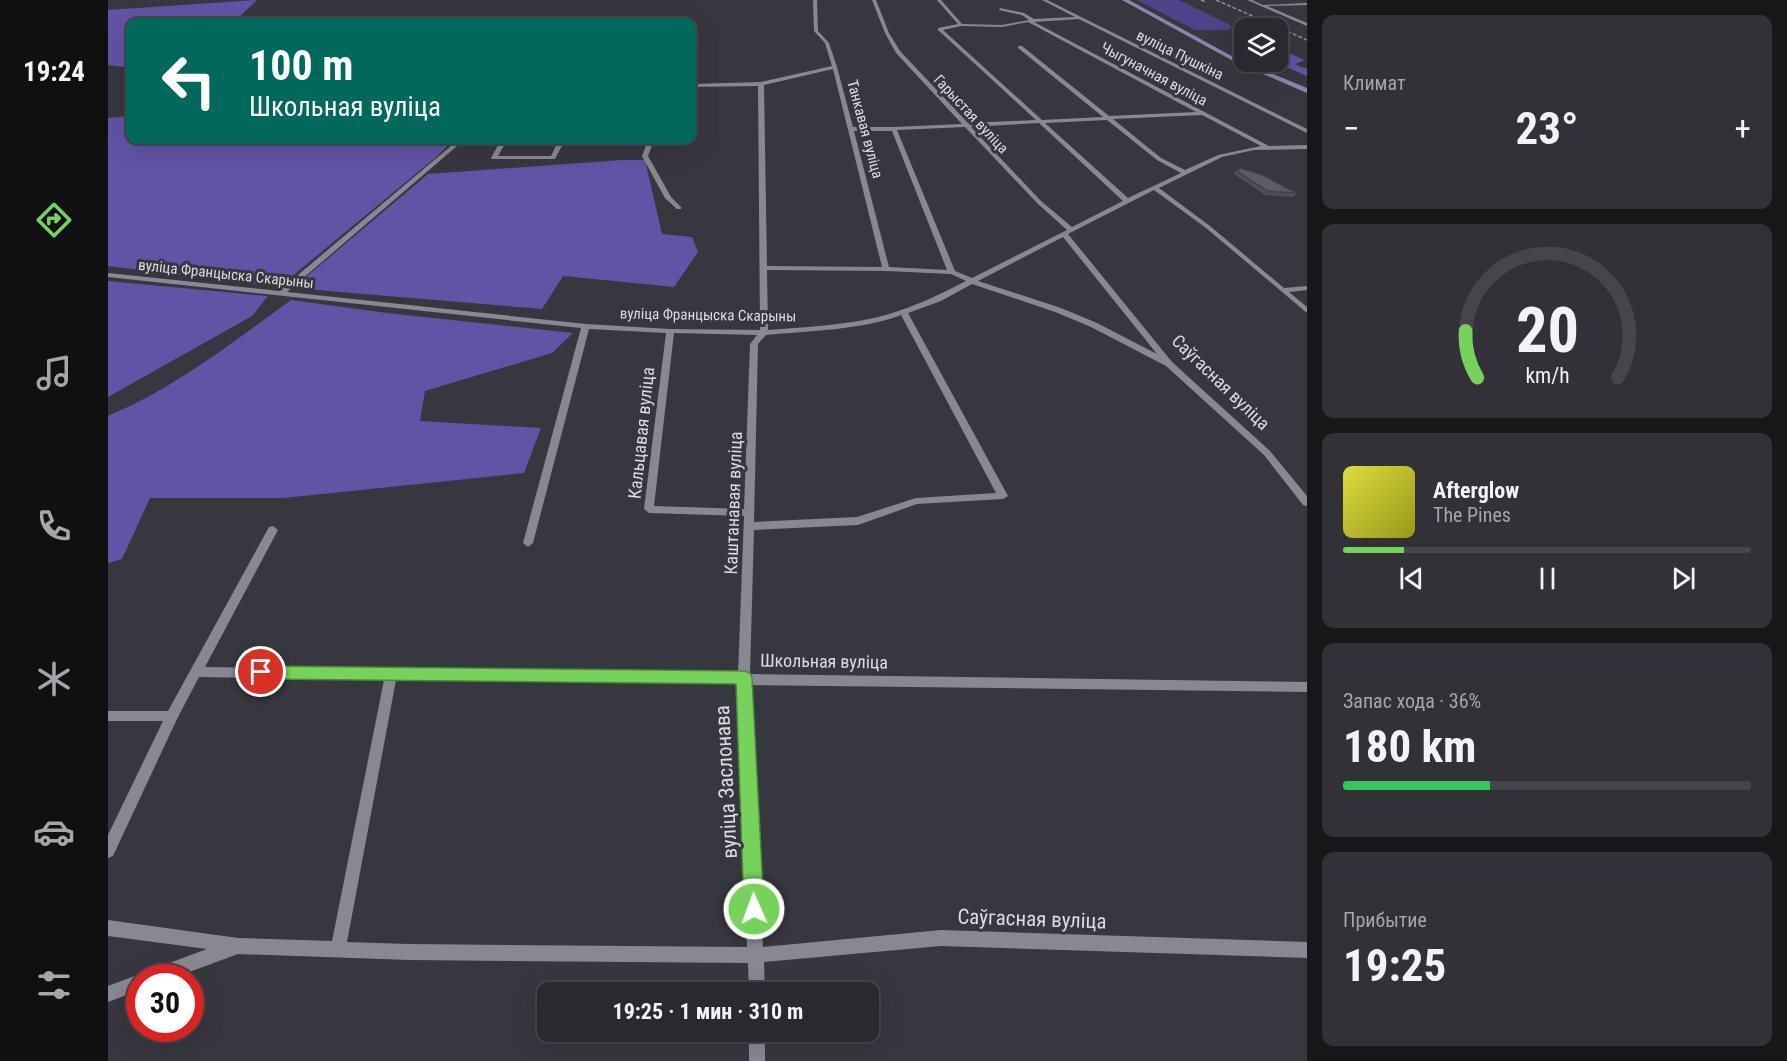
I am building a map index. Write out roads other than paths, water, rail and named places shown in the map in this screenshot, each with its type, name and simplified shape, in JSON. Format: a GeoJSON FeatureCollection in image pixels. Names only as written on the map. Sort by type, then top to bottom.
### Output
{"type":"FeatureCollection","features":[{"type":"Feature","properties":{"kind":"street","name":"Танкавая вуліца"},"geometry":{"type":"LineString","coordinates":[[815,0],[816,30],[827,44],[835,67],[886,269]]}},
{"type":"Feature","properties":{"kind":"street","name":"Гарыстая вуліца"},"geometry":{"type":"LineString","coordinates":[[874,0],[883,18],[890,42],[1067,232]]}},
{"type":"Feature","properties":{"kind":"street"},"geometry":{"type":"LineString","coordinates":[[939,0],[961,25]]}},
{"type":"Feature","properties":{"kind":"street","name":"вуліца Пушкіна"},"geometry":{"type":"LineString","coordinates":[[1044,0],[1307,131]]}},
{"type":"Feature","properties":{"kind":"street"},"geometry":{"type":"LineString","coordinates":[[1125,0],[1237,61],[1307,91]]}},
{"type":"Feature","properties":{"kind":"street"},"geometry":{"type":"LineString","coordinates":[[1249,0],[1307,25]]}},
{"type":"Feature","properties":{"kind":"street"},"geometry":{"type":"LineString","coordinates":[[1261,5],[1307,4]]}},
{"type":"Feature","properties":{"kind":"street","name":"Чыгуначная вуліца"},"geometry":{"type":"LineString","coordinates":[[1000,9],[1023,14],[1032,21],[1268,147]]}},
{"type":"Feature","properties":{"kind":"street"},"geometry":{"type":"LineString","coordinates":[[1078,18],[1032,21],[1002,26],[961,25],[940,29],[1127,201]]}},
{"type":"Feature","properties":{"kind":"street"},"geometry":{"type":"LineString","coordinates":[[1020,47],[1160,159],[1184,172]]}},
{"type":"Feature","properties":{"kind":"street"},"geometry":{"type":"LineString","coordinates":[[696,85],[761,84],[835,67]]}},
{"type":"Feature","properties":{"kind":"street"},"geometry":{"type":"LineString","coordinates":[[761,84],[764,333]]}},
{"type":"Feature","properties":{"kind":"street"},"geometry":{"type":"LineString","coordinates":[[852,129],[968,126],[1203,113]]}},
{"type":"Feature","properties":{"kind":"street"},"geometry":{"type":"LineString","coordinates":[[894,129],[952,272]]}},
{"type":"Feature","properties":{"kind":"street"},"geometry":{"type":"LineString","coordinates":[[280,294],[456,144]]}},
{"type":"Feature","properties":{"kind":"street"},"geometry":{"type":"LineString","coordinates":[[502,144],[494,158],[553,158],[560,144]]}},
{"type":"Feature","properties":{"kind":"street"},"geometry":{"type":"LineString","coordinates":[[650,144],[645,156],[668,198],[679,208]]}},
{"type":"Feature","properties":{"kind":"street","name":"вуліца Францыска Скарыны"},"geometry":{"type":"LineString","coordinates":[[108,275],[586,326],[764,333],[847,325],[904,313],[973,282],[1184,172],[1233,152],[1268,147],[1307,147]]}},
{"type":"Feature","properties":{"kind":"street"},"geometry":{"type":"LineString","coordinates":[[1154,188],[1208,226],[1307,311]]}},
{"type":"Feature","properties":{"kind":"street","name":"Саўгасная вуліца"},"geometry":{"type":"LineString","coordinates":[[1067,232],[1168,364],[1267,453],[1307,502]]}},
{"type":"Feature","properties":{"kind":"street"},"geometry":{"type":"LineString","coordinates":[[765,268],[952,272],[973,282],[1058,310],[1094,325],[1168,364]]}},
{"type":"Feature","properties":{"kind":"street"},"geometry":{"type":"LineString","coordinates":[[1282,290],[1307,288]]}},
{"type":"Feature","properties":{"kind":"street"},"geometry":{"type":"LineString","coordinates":[[750,526],[858,521],[916,501],[1003,496],[904,313]]}},
{"type":"Feature","properties":{"kind":"street"},"geometry":{"type":"LineString","coordinates":[[528,543],[586,326]]}},
{"type":"Feature","properties":{"kind":"street","name":"Кальцавая вуліца"},"geometry":{"type":"LineString","coordinates":[[670,331],[649,509],[750,513]]}},
{"type":"Feature","properties":{"kind":"street","name":"Каштанавая вуліца"},"geometry":{"type":"LineString","coordinates":[[744,678],[754,344],[764,333]]}},
{"type":"Feature","properties":{"kind":"street"},"geometry":{"type":"LineString","coordinates":[[108,851],[172,716],[273,530]]}},
{"type":"Feature","properties":{"kind":"street","name":"Школьная вуліца"},"geometry":{"type":"LineString","coordinates":[[196,672],[1307,687]]}},
{"type":"Feature","properties":{"kind":"street"},"geometry":{"type":"LineString","coordinates":[[338,950],[391,674]]}},
{"type":"Feature","properties":{"kind":"street","name":"вуліца Заслонава"},"geometry":{"type":"LineString","coordinates":[[744,678],[756,982]]}},
{"type":"Feature","properties":{"kind":"street"},"geometry":{"type":"LineString","coordinates":[[108,716],[172,716]]}},
{"type":"Feature","properties":{"kind":"street","name":"Саўгасная вуліца"},"geometry":{"type":"LineString","coordinates":[[108,928],[238,946],[338,950],[756,955],[941,938],[1307,950]]}},
{"type":"Feature","properties":{"kind":"street"},"geometry":{"type":"LineString","coordinates":[[189,964],[238,946]]}},
{"type":"Feature","properties":{"kind":"street"},"geometry":{"type":"LineString","coordinates":[[108,994],[126,987]]}},
{"type":"Feature","properties":{"kind":"street"},"geometry":{"type":"LineString","coordinates":[[757,1042],[758,1061]]}},
{"type":"Feature","properties":{"kind":"railway"},"geometry":{"type":"LineString","coordinates":[[1201,0],[1206,2]]}},
{"type":"Feature","properties":{"kind":"railway"},"geometry":{"type":"LineString","coordinates":[[1216,0],[1307,40]]}}]}
